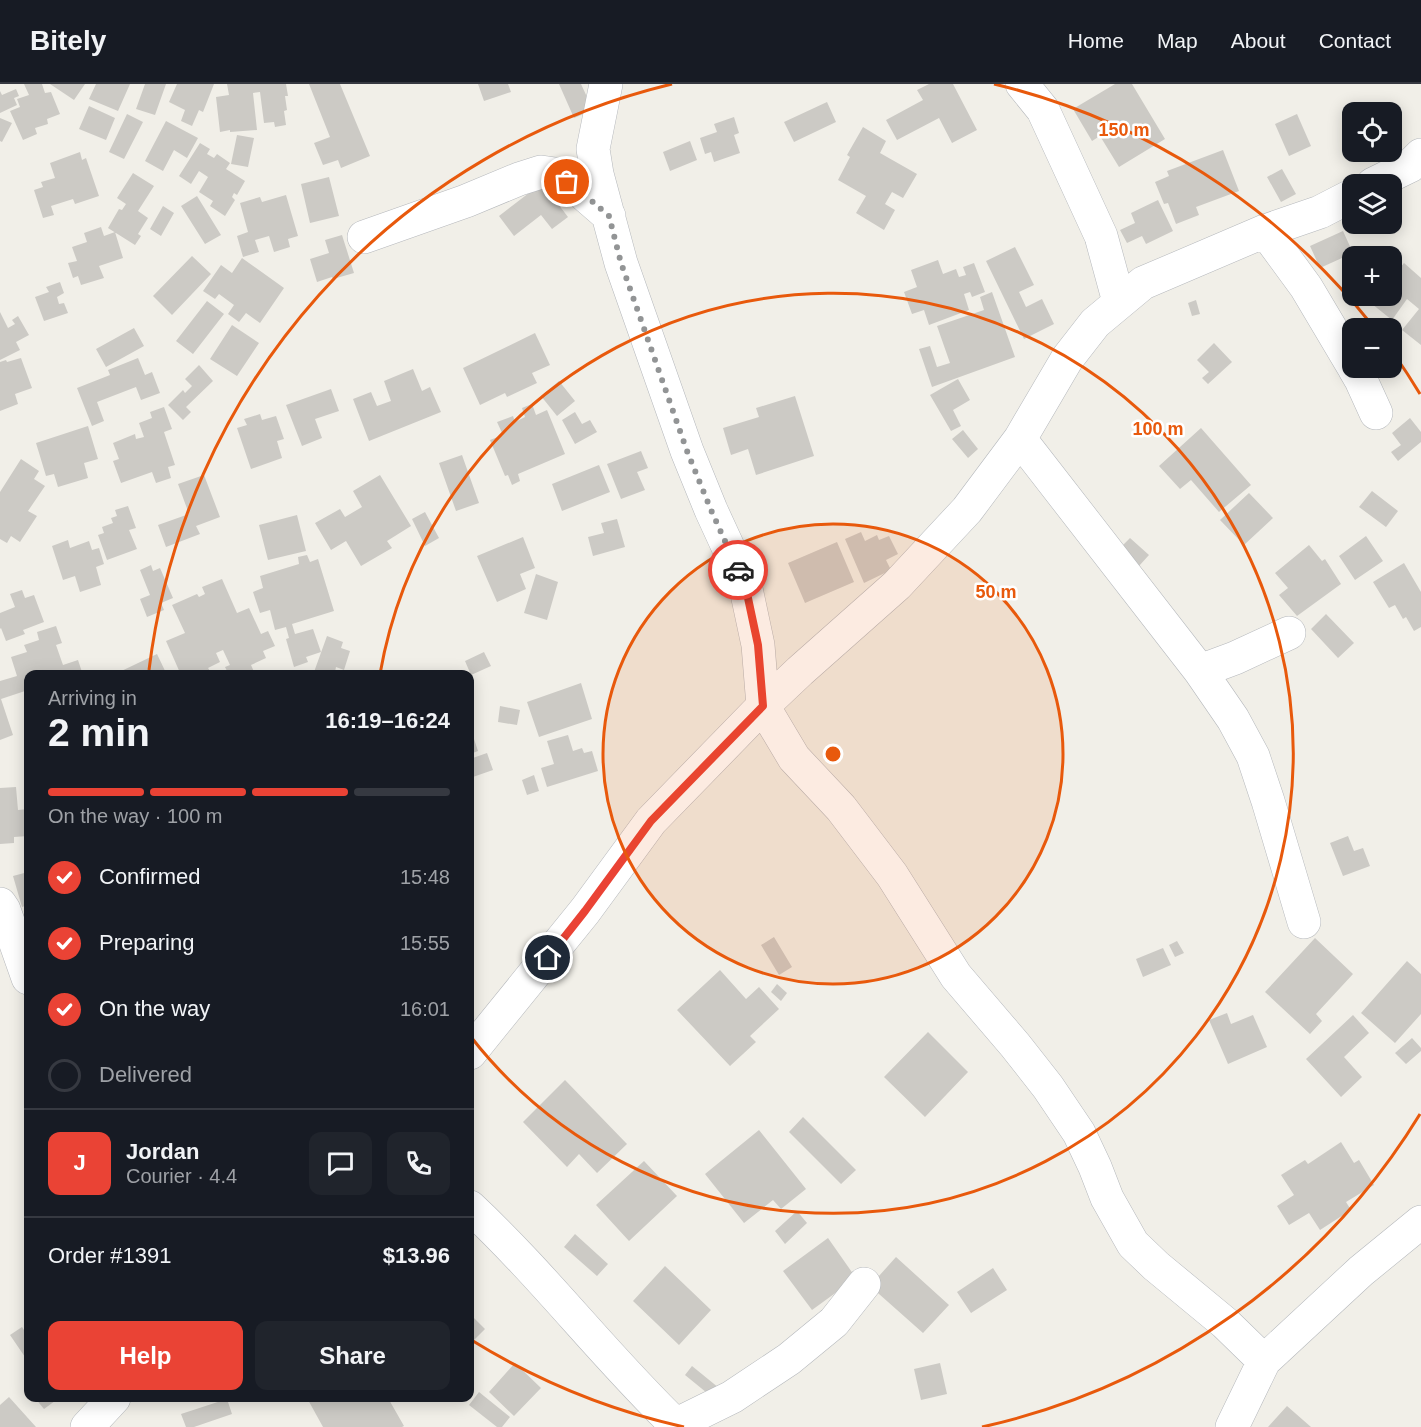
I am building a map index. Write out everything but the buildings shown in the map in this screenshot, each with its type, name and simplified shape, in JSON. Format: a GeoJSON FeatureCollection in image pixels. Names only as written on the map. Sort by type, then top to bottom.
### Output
{"type":"FeatureCollection","features":[{"type":"Feature","properties":{"kind":"street"},"geometry":{"type":"LineString","coordinates":[[606,84],[593,149],[597,174],[621,263],[687,451],[745,584],[758,645],[763,706],[794,758],[841,808],[892,876],[956,976],[1048,1087],[1079,1133],[1107,1198],[1133,1244],[1225,1323],[1264,1361]]}},
{"type":"Feature","properties":{"kind":"street"},"geometry":{"type":"LineString","coordinates":[[1022,84],[1043,110],[1101,236],[1119,302]]}},
{"type":"Feature","properties":{"kind":"street"},"geometry":{"type":"LineString","coordinates":[[1396,174],[1417,165]]}},
{"type":"Feature","properties":{"kind":"street"},"geometry":{"type":"LineString","coordinates":[[364,237],[542,172],[555,174],[579,190],[609,216]]}},
{"type":"Feature","properties":{"kind":"street"},"geometry":{"type":"LineString","coordinates":[[474,1048],[585,911],[651,821],[763,706],[897,585],[967,510],[1020,439],[1067,359],[1095,323],[1143,283],[1265,231],[1320,212],[1342,201]]}},
{"type":"Feature","properties":{"kind":"street"},"geometry":{"type":"LineString","coordinates":[[1265,231],[1306,287],[1342,347]]}},
{"type":"Feature","properties":{"kind":"street"},"geometry":{"type":"LineString","coordinates":[[1360,378],[1376,413]]}},
{"type":"Feature","properties":{"kind":"street"},"geometry":{"type":"LineString","coordinates":[[1020,439],[1200,671],[1233,719],[1253,756],[1304,922]]}},
{"type":"Feature","properties":{"kind":"street"},"geometry":{"type":"LineString","coordinates":[[1200,671],[1289,633]]}},
{"type":"Feature","properties":{"kind":"street"},"geometry":{"type":"LineString","coordinates":[[0,904],[24,967]]}},
{"type":"Feature","properties":{"kind":"street"},"geometry":{"type":"LineString","coordinates":[[474,1211],[676,1426],[732,1397],[789,1359],[834,1322],[864,1284]]}},
{"type":"Feature","properties":{"kind":"street"},"geometry":{"type":"LineString","coordinates":[[1232,1427],[1264,1361],[1361,1271],[1421,1222]]}},
{"type":"Feature","properties":{"kind":"street"},"geometry":{"type":"LineString","coordinates":[[87,1427],[110,1402]]}},
{"type":"Feature","properties":{"kind":"way so far"},"geometry":{"type":"LineString","coordinates":[[567,182],[609,216],[621,263],[687,451],[738,570]]}},
{"type":"Feature","properties":{"kind":"route"},"geometry":{"type":"LineString","coordinates":[[548,958],[651,821],[763,706],[758,645],[745,584],[738,570]]}}]}
